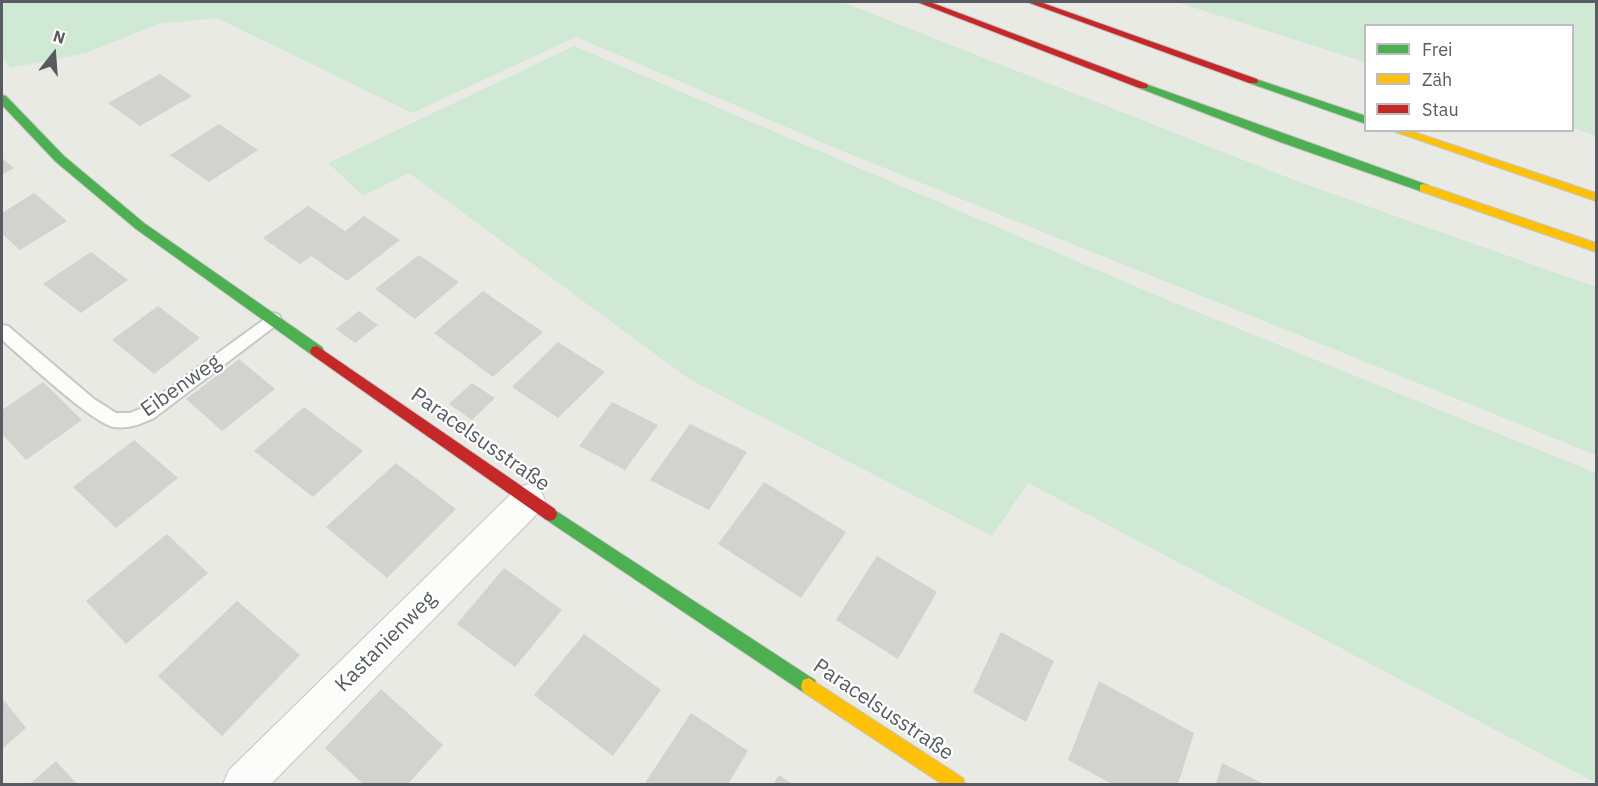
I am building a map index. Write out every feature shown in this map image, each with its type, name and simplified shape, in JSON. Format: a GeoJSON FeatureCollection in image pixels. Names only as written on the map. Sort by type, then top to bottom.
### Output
{"type":"FeatureCollection","features":[{"type":"Feature","properties":{"kind":"main road"},"geometry":{"type":"LineString","coordinates":[[922,2],[1284,139],[1596,248]]}},
{"type":"Feature","properties":{"kind":"main road"},"geometry":{"type":"LineString","coordinates":[[1032,2],[1364,120]]}},
{"type":"Feature","properties":{"kind":"main road","name":"Paracelsusstraße"},"geometry":{"type":"LineString","coordinates":[[3,103],[60,159],[133,220],[273,320],[528,500],[957,784]]}},
{"type":"Feature","properties":{"kind":"main road"},"geometry":{"type":"LineString","coordinates":[[1401,132],[1596,197]]}},
{"type":"Feature","properties":{"kind":"street","name":"Kastanienweg"},"geometry":{"type":"LineString","coordinates":[[243,784],[528,500]]}},
{"type":"Feature","properties":{"kind":"lane","name":"Eibenweg"},"geometry":{"type":"LineString","coordinates":[[2,331],[88,404],[113,420],[131,420],[148,413],[273,320]]}},
{"type":"Feature","properties":{"kind":"green space"},"geometry":{"type":"Polygon","coordinates":[[[2,2],[842,2],[1302,183],[1596,287],[1596,455],[842,151],[576,37],[412,113],[217,18],[159,24],[86,53],[10,68],[2,56],[2,2]]]}},
{"type":"Feature","properties":{"kind":"green space"},"geometry":{"type":"Polygon","coordinates":[[[1176,2],[1596,2],[1596,136],[1574,128],[1574,24],[1364,24],[1364,62],[1176,2]]]}},
{"type":"Feature","properties":{"kind":"green space"},"geometry":{"type":"Polygon","coordinates":[[[574,46],[1170,301],[1596,473],[1596,783],[1028,483],[992,536],[689,379],[409,173],[363,196],[328,163],[574,46]]]}},
{"type":"Feature","properties":{"kind":"building"},"geometry":{"type":"Polygon","coordinates":[[[160,74],[192,96],[140,126],[108,103],[160,74]]]}},
{"type":"Feature","properties":{"kind":"building"},"geometry":{"type":"Polygon","coordinates":[[[219,124],[258,150],[209,182],[170,155],[219,124]]]}},
{"type":"Feature","properties":{"kind":"building"},"geometry":{"type":"Polygon","coordinates":[[[2,158],[14,168],[2,175],[2,158]]]}},
{"type":"Feature","properties":{"kind":"building"},"geometry":{"type":"Polygon","coordinates":[[[34,193],[67,221],[20,250],[2,234],[2,213],[34,193]]]}},
{"type":"Feature","properties":{"kind":"building"},"geometry":{"type":"Polygon","coordinates":[[[308,206],[345,231],[364,216],[400,240],[347,281],[311,256],[300,264],[263,238],[308,206]]]}},
{"type":"Feature","properties":{"kind":"building"},"geometry":{"type":"Polygon","coordinates":[[[91,252],[128,280],[81,313],[43,284],[91,252]]]}},
{"type":"Feature","properties":{"kind":"building"},"geometry":{"type":"Polygon","coordinates":[[[419,255],[459,282],[415,319],[375,289],[419,255]]]}},
{"type":"Feature","properties":{"kind":"building"},"geometry":{"type":"Polygon","coordinates":[[[483,291],[543,332],[493,377],[434,333],[483,291]]]}},
{"type":"Feature","properties":{"kind":"building"},"geometry":{"type":"Polygon","coordinates":[[[158,306],[200,338],[154,374],[112,340],[158,306]]]}},
{"type":"Feature","properties":{"kind":"building"},"geometry":{"type":"Polygon","coordinates":[[[359,311],[378,325],[355,343],[336,329],[359,311]]]}},
{"type":"Feature","properties":{"kind":"building"},"geometry":{"type":"Polygon","coordinates":[[[558,342],[605,372],[558,418],[512,387],[558,342]]]}},
{"type":"Feature","properties":{"kind":"building"},"geometry":{"type":"Polygon","coordinates":[[[239,359],[275,389],[222,431],[186,399],[239,359]]]}},
{"type":"Feature","properties":{"kind":"building"},"geometry":{"type":"Polygon","coordinates":[[[43,382],[82,420],[26,460],[2,434],[2,410],[43,382]]]}},
{"type":"Feature","properties":{"kind":"building"},"geometry":{"type":"Polygon","coordinates":[[[472,383],[495,398],[472,420],[449,404],[472,383]]]}},
{"type":"Feature","properties":{"kind":"building"},"geometry":{"type":"Polygon","coordinates":[[[612,402],[658,425],[625,470],[579,446],[612,402]]]}},
{"type":"Feature","properties":{"kind":"building"},"geometry":{"type":"Polygon","coordinates":[[[304,407],[363,451],[313,497],[254,451],[304,407]]]}},
{"type":"Feature","properties":{"kind":"building"},"geometry":{"type":"Polygon","coordinates":[[[690,424],[747,452],[709,510],[650,480],[690,424]]]}},
{"type":"Feature","properties":{"kind":"building"},"geometry":{"type":"Polygon","coordinates":[[[134,440],[178,478],[116,528],[73,487],[134,440]]]}},
{"type":"Feature","properties":{"kind":"building"},"geometry":{"type":"Polygon","coordinates":[[[396,463],[456,509],[387,578],[326,527],[396,463]]]}},
{"type":"Feature","properties":{"kind":"building"},"geometry":{"type":"Polygon","coordinates":[[[764,482],[846,532],[801,598],[718,544],[764,482]]]}},
{"type":"Feature","properties":{"kind":"building"},"geometry":{"type":"Polygon","coordinates":[[[167,534],[208,573],[126,644],[86,601],[167,534]]]}},
{"type":"Feature","properties":{"kind":"building"},"geometry":{"type":"Polygon","coordinates":[[[877,556],[937,592],[898,659],[836,620],[877,556]]]}},
{"type":"Feature","properties":{"kind":"building"},"geometry":{"type":"Polygon","coordinates":[[[504,568],[562,610],[515,667],[457,624],[504,568]]]}},
{"type":"Feature","properties":{"kind":"building"},"geometry":{"type":"Polygon","coordinates":[[[237,601],[300,655],[222,736],[158,676],[237,601]]]}},
{"type":"Feature","properties":{"kind":"building"},"geometry":{"type":"Polygon","coordinates":[[[1001,632],[1054,661],[1026,722],[973,692],[1001,632]]]}},
{"type":"Feature","properties":{"kind":"building"},"geometry":{"type":"Polygon","coordinates":[[[584,634],[661,690],[613,756],[534,695],[584,634]]]}},
{"type":"Feature","properties":{"kind":"building"},"geometry":{"type":"Polygon","coordinates":[[[1099,681],[1194,733],[1178,784],[1112,784],[1068,760],[1099,681]]]}},
{"type":"Feature","properties":{"kind":"building"},"geometry":{"type":"Polygon","coordinates":[[[381,689],[443,745],[408,784],[363,784],[325,748],[381,689]]]}},
{"type":"Feature","properties":{"kind":"building"},"geometry":{"type":"Polygon","coordinates":[[[2,698],[26,728],[2,749],[2,698]]]}},
{"type":"Feature","properties":{"kind":"building"},"geometry":{"type":"Polygon","coordinates":[[[691,713],[748,751],[728,784],[645,783],[691,713]]]}},
{"type":"Feature","properties":{"kind":"building"},"geometry":{"type":"Polygon","coordinates":[[[56,761],[77,784],[30,784],[56,761]]]}},
{"type":"Feature","properties":{"kind":"building"},"geometry":{"type":"Polygon","coordinates":[[[1222,763],[1264,784],[1216,784],[1222,763]]]}},
{"type":"Feature","properties":{"kind":"building"},"geometry":{"type":"Polygon","coordinates":[[[779,775],[792,784],[773,784],[779,775]]]}},
{"type":"Feature","properties":{"kind":"traffic: fast"},"geometry":{"type":"LineString","coordinates":[[1253,81],[1364,119]]}},
{"type":"Feature","properties":{"kind":"traffic: fast"},"geometry":{"type":"LineString","coordinates":[[1143,86],[1424,188]]}},
{"type":"Feature","properties":{"kind":"traffic: fast"},"geometry":{"type":"LineString","coordinates":[[2,99],[60,159],[140,226],[317,351]]}},
{"type":"Feature","properties":{"kind":"traffic: fast"},"geometry":{"type":"LineString","coordinates":[[550,514],[809,686]]}},
{"type":"Feature","properties":{"kind":"traffic: slow"},"geometry":{"type":"LineString","coordinates":[[1401,132],[1596,197]]}},
{"type":"Feature","properties":{"kind":"traffic: slow"},"geometry":{"type":"LineString","coordinates":[[1424,188],[1596,248]]}},
{"type":"Feature","properties":{"kind":"traffic: slow"},"geometry":{"type":"LineString","coordinates":[[809,686],[957,784]]}},
{"type":"Feature","properties":{"kind":"traffic: jam"},"geometry":{"type":"LineString","coordinates":[[922,2],[1143,86]]}},
{"type":"Feature","properties":{"kind":"traffic: jam"},"geometry":{"type":"LineString","coordinates":[[1032,2],[1253,81]]}},
{"type":"Feature","properties":{"kind":"traffic: jam"},"geometry":{"type":"LineString","coordinates":[[317,351],[550,514]]}}]}
